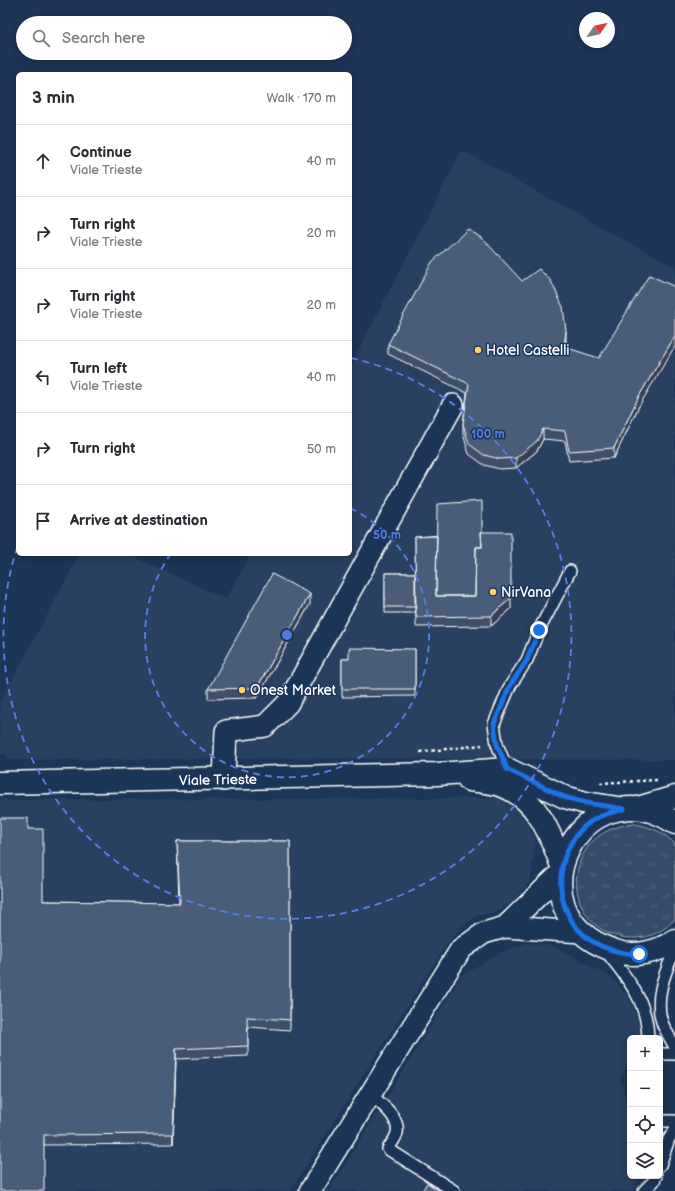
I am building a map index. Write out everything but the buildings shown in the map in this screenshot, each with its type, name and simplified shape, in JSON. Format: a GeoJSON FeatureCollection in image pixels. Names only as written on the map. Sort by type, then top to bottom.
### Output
{"type":"FeatureCollection","features":[{"type":"Feature","properties":{"kind":"main road","name":"Viale Trieste"},"geometry":{"type":"LineString","coordinates":[[0,783],[224,780],[437,774],[507,769],[564,797],[586,803],[652,811],[675,823]]}},
{"type":"Feature","properties":{"kind":"main road","name":"Viale Trieste"},"geometry":{"type":"LineString","coordinates":[[437,774],[498,784],[516,793],[531,805],[549,831],[561,870],[562,894],[565,907],[571,919],[582,932],[602,947],[616,952],[639,954],[662,948],[675,940]]}},
{"type":"Feature","properties":{"kind":"main road"},"geometry":{"type":"LineString","coordinates":[[630,809],[675,797]]}},
{"type":"Feature","properties":{"kind":"main road","name":"Viale Trieste"},"geometry":{"type":"LineString","coordinates":[[561,870],[567,850],[577,834],[591,822],[606,813],[630,809]]}},
{"type":"Feature","properties":{"kind":"street"},"geometry":{"type":"LineString","coordinates":[[224,780],[226,731],[265,726],[288,703],[453,405]]}},
{"type":"Feature","properties":{"kind":"street"},"geometry":{"type":"LineString","coordinates":[[505,927],[561,870]]}},
{"type":"Feature","properties":{"kind":"street"},"geometry":{"type":"LineString","coordinates":[[310,1191],[461,949],[484,933],[505,927],[582,932]]}},
{"type":"Feature","properties":{"kind":"lane"},"geometry":{"type":"LineString","coordinates":[[507,769],[497,744],[494,724],[510,686],[527,660],[539,630],[570,571]]}},
{"type":"Feature","properties":{"kind":"lane"},"geometry":{"type":"LineString","coordinates":[[602,947],[630,982],[644,1007],[648,1035]]}},
{"type":"Feature","properties":{"kind":"lane"},"geometry":{"type":"LineString","coordinates":[[675,950],[662,984],[659,1002],[663,1024],[675,1047]]}},
{"type":"Feature","properties":{"kind":"lane"},"geometry":{"type":"LineString","coordinates":[[663,1054],[675,1054]]}},
{"type":"Feature","properties":{"kind":"lane"},"geometry":{"type":"LineString","coordinates":[[371,1095],[388,1110],[396,1126],[397,1132],[388,1149],[454,1191]]}},
{"type":"Feature","properties":{"kind":"lane"},"geometry":{"type":"LineString","coordinates":[[663,1121],[675,1121]]}},
{"type":"Feature","properties":{"kind":"lane"},"geometry":{"type":"LineString","coordinates":[[663,1156],[669,1139],[675,1130]]}},
{"type":"Feature","properties":{"kind":"lane"},"geometry":{"type":"LineString","coordinates":[[645,1189],[647,1179]]}},
{"type":"Feature","properties":{"kind":"lane"},"geometry":{"type":"LineString","coordinates":[[645,1189],[655,1179]]}},
{"type":"Feature","properties":{"kind":"path"},"geometry":{"type":"LineString","coordinates":[[595,783],[660,780]]}},
{"type":"Feature","properties":{"kind":"shaded area"},"geometry":{"type":"Polygon","coordinates":[[[462,150],[675,267],[675,760],[286,758],[10,760],[6,754],[0,754],[0,702],[79,556],[132,556],[226,599],[250,556],[352,556],[352,363],[462,150]]]}},
{"type":"Feature","properties":{"kind":"shaded area"},"geometry":{"type":"Polygon","coordinates":[[[502,798],[518,807],[529,821],[536,842],[530,881],[515,900],[500,910],[477,916],[461,927],[448,942],[290,1191],[0,1191],[0,800],[502,798]]]}},
{"type":"Feature","properties":{"kind":"shaded area"},"geometry":{"type":"Polygon","coordinates":[[[527,943],[554,946],[612,978],[629,997],[641,1025],[641,1035],[627,1035],[627,1065],[621,1078],[627,1105],[627,1179],[639,1179],[632,1191],[329,1191],[462,975],[503,951],[527,943]]]}},
{"type":"Feature","properties":{"kind":"green space"},"geometry":{"type":"Polygon","coordinates":[[[635,824],[657,831],[666,836],[675,844],[675,919],[667,927],[657,933],[641,938],[610,934],[592,921],[581,903],[576,883],[580,862],[591,844],[609,830],[635,824]]]}},
{"type":"Feature","properties":{"kind":"place","name":"Hotel Castelli"},"geometry":{"type":"Point","coordinates":[478,350]}},
{"type":"Feature","properties":{"kind":"place","name":"NirVana"},"geometry":{"type":"Point","coordinates":[493,592]}},
{"type":"Feature","properties":{"kind":"place","name":"Onest Market"},"geometry":{"type":"Point","coordinates":[242,690]}},
{"type":"Feature","properties":{"kind":"route"},"geometry":{"type":"LineString","coordinates":[[539,630],[527,660],[510,686],[494,724],[497,744],[507,769],[545,789],[564,797],[586,803],[624,809],[606,813],[591,822],[577,834],[567,850],[560,874],[562,894],[565,907],[571,919],[590,939],[602,947],[616,952],[639,954]]}}]}
